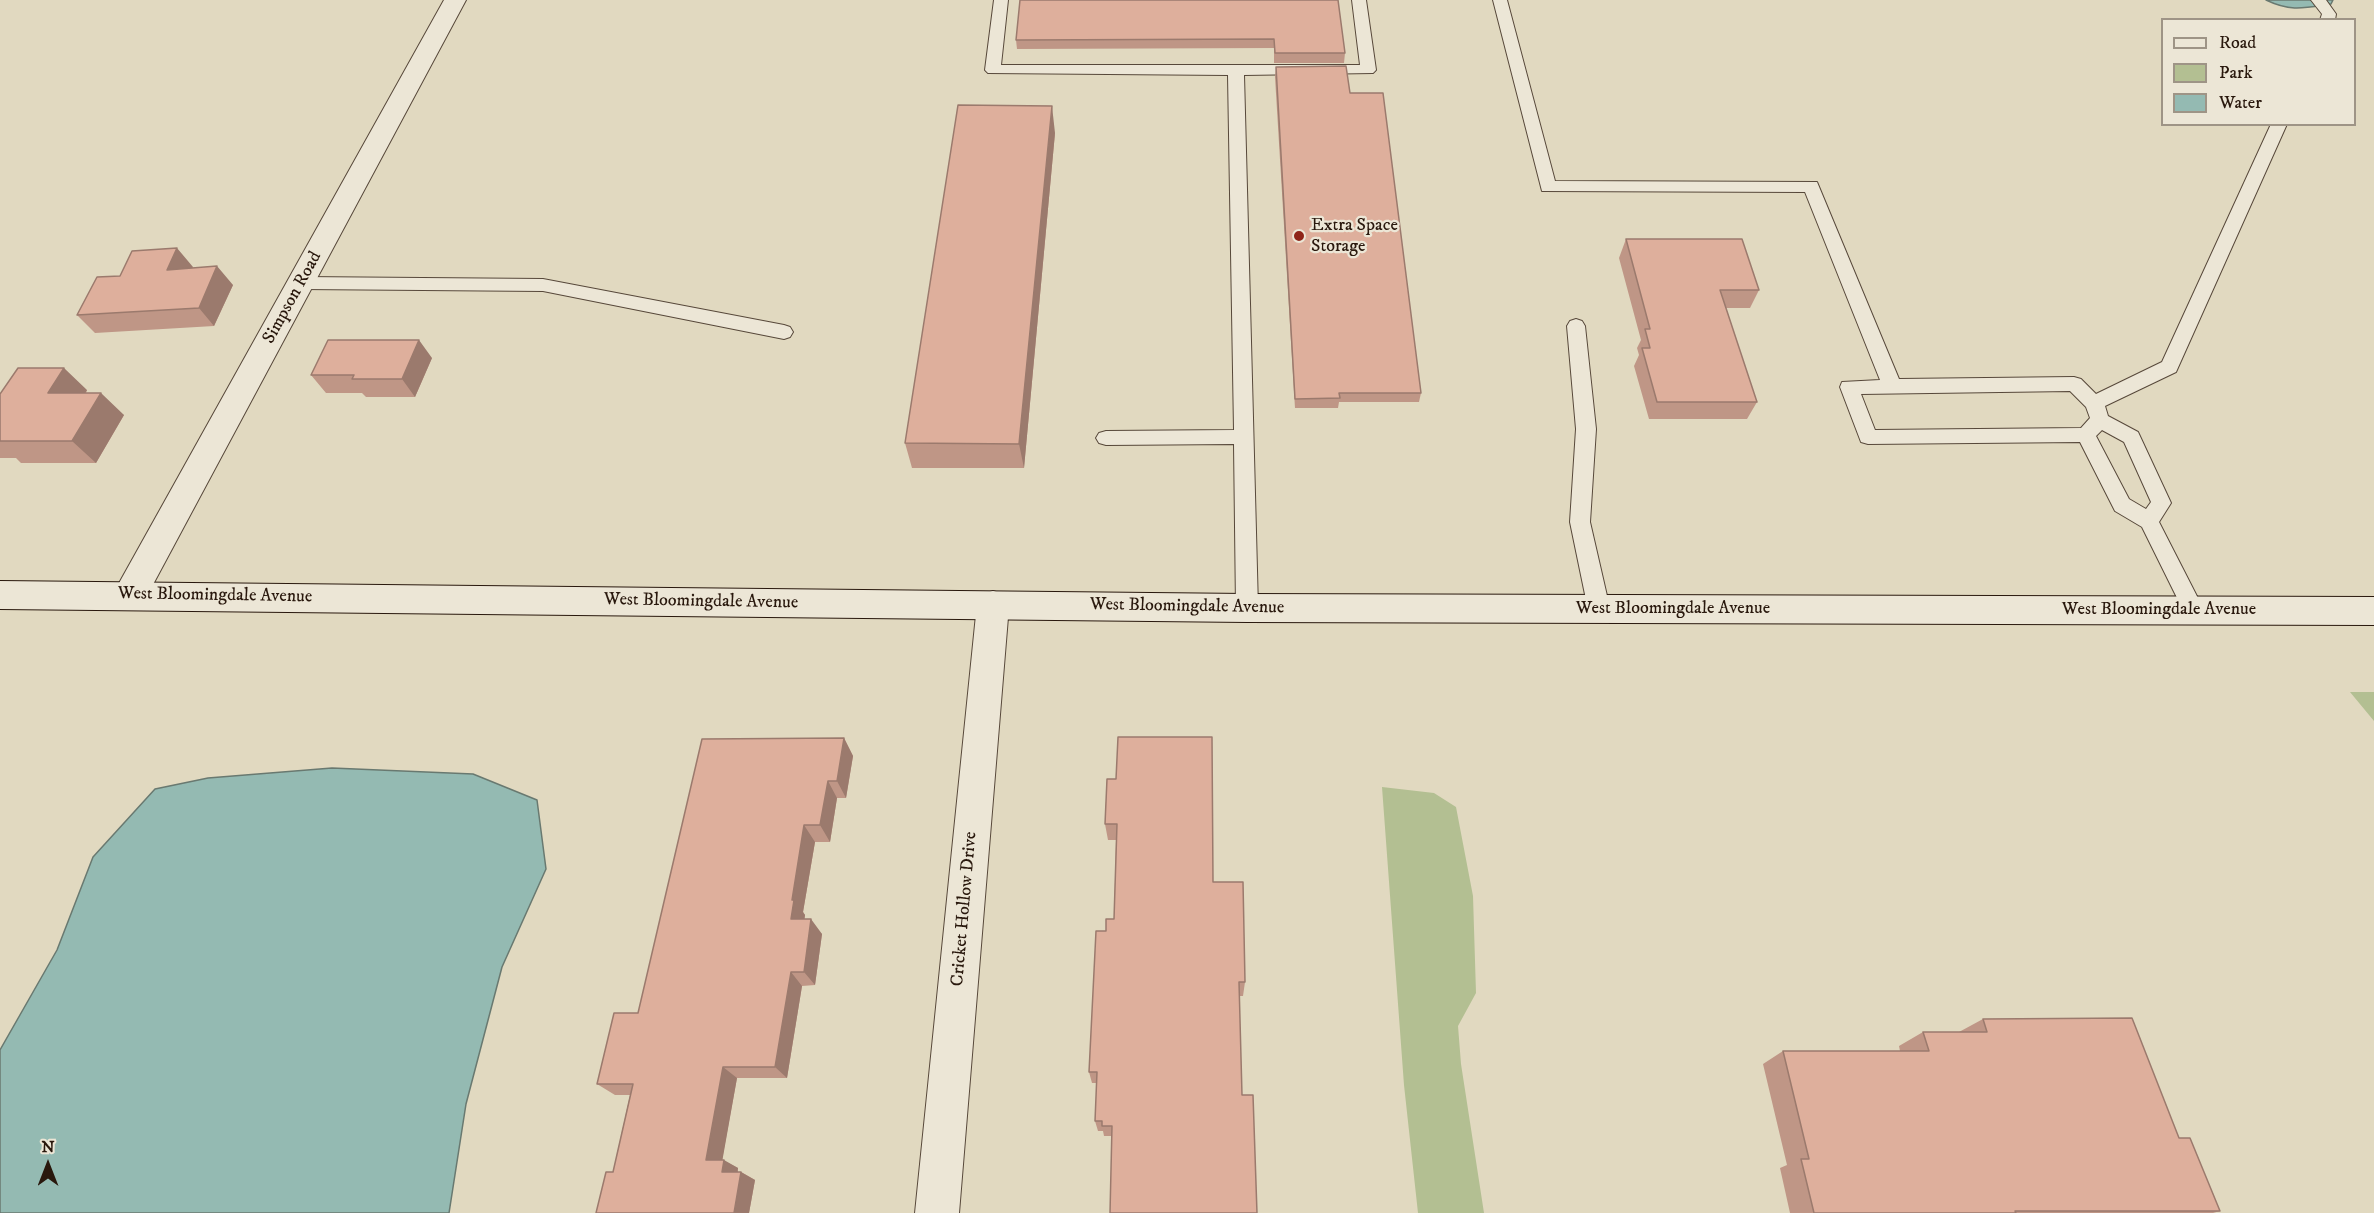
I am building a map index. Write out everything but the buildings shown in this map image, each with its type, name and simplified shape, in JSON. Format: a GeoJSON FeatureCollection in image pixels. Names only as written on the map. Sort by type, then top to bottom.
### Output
{"type":"FeatureCollection","features":[{"type":"Feature","properties":{"kind":"main road","name":"Simpson Road"},"geometry":{"type":"LineString","coordinates":[[130,595],[455,0]]}},
{"type":"Feature","properties":{"kind":"main road","name":"West Bloomingdale Avenue"},"geometry":{"type":"LineString","coordinates":[[0,595],[1247,608],[2374,611]]}},
{"type":"Feature","properties":{"kind":"main road","name":"Cricket Hollow Drive"},"geometry":{"type":"LineString","coordinates":[[937,1213],[993,605]]}},
{"type":"Feature","properties":{"kind":"lane"},"geometry":{"type":"LineString","coordinates":[[1001,0],[993,70],[1368,70],[1359,0]]}},
{"type":"Feature","properties":{"kind":"lane"},"geometry":{"type":"LineString","coordinates":[[1500,0],[1548,187],[1811,186],[1892,386]]}},
{"type":"Feature","properties":{"kind":"lane"},"geometry":{"type":"LineString","coordinates":[[2318,0],[2329,14],[2328,18]]}},
{"type":"Feature","properties":{"kind":"lane"},"geometry":{"type":"LineString","coordinates":[[1236,70],[1247,608]]}},
{"type":"Feature","properties":{"kind":"lane"},"geometry":{"type":"LineString","coordinates":[[2086,435],[2097,412],[2169,367],[2278,126]]}},
{"type":"Feature","properties":{"kind":"lane"},"geometry":{"type":"LineString","coordinates":[[302,283],[543,285],[784,332]]}},
{"type":"Feature","properties":{"kind":"lane"},"geometry":{"type":"LineString","coordinates":[[1576,326],[1586,429],[1580,522],[1599,609]]}},
{"type":"Feature","properties":{"kind":"lane"},"geometry":{"type":"LineString","coordinates":[[2086,435],[1868,437],[1849,387],[2074,384],[2097,412],[2131,437],[2161,503],[2150,520]]}},
{"type":"Feature","properties":{"kind":"lane"},"geometry":{"type":"LineString","coordinates":[[2086,435],[2122,505],[2150,520],[2193,610]]}},
{"type":"Feature","properties":{"kind":"lane"},"geometry":{"type":"LineString","coordinates":[[1106,438],[1243,437]]}},
{"type":"Feature","properties":{"kind":"green space"},"geometry":{"type":"Polygon","coordinates":[[[2350,692],[2374,692],[2374,721],[2350,692]]]}},
{"type":"Feature","properties":{"kind":"green space"},"geometry":{"type":"Polygon","coordinates":[[[1382,787],[1434,793],[1456,807],[1473,896],[1476,993],[1458,1026],[1461,1064],[1484,1213],[1418,1213],[1404,1085],[1382,787]]]}},
{"type":"Feature","properties":{"kind":"water"},"geometry":{"type":"Polygon","coordinates":[[[2266,0],[2333,0],[2331,4],[2290,8],[2266,0]]]}},
{"type":"Feature","properties":{"kind":"water"},"geometry":{"type":"Polygon","coordinates":[[[332,768],[473,774],[537,800],[546,869],[502,967],[466,1104],[449,1213],[0,1213],[0,1050],[57,950],[93,857],[155,789],[208,778],[332,768]]]}},
{"type":"Feature","properties":{"kind":"place","name":"Extra Space Storage"},"geometry":{"type":"Point","coordinates":[1299,236]}}]}
